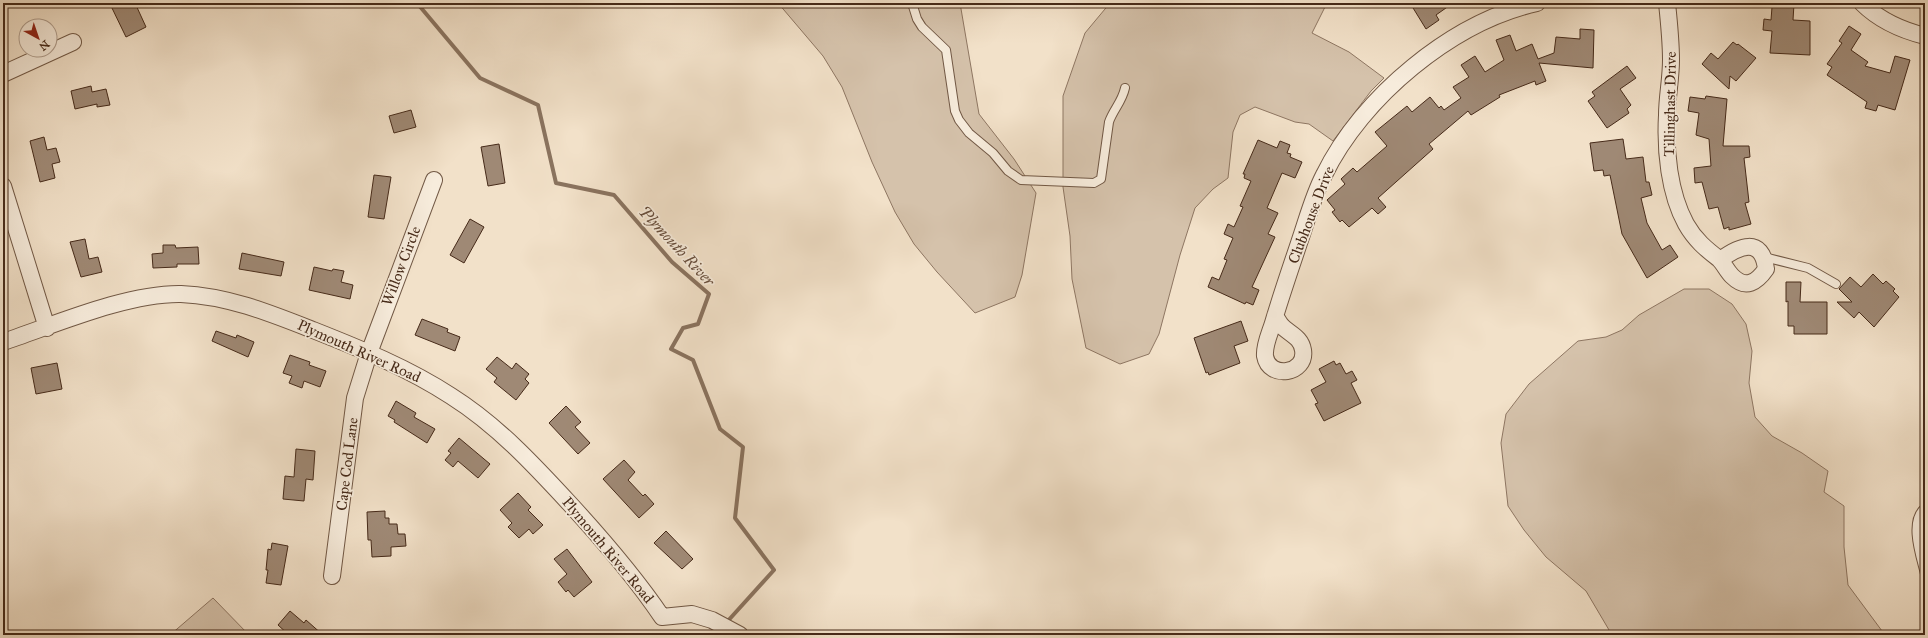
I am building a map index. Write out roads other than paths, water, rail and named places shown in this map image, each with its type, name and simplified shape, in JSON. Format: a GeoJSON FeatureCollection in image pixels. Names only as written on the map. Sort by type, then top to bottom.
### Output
{"type":"FeatureCollection","features":[{"type":"Feature","properties":{"kind":"street","name":"Clubhouse Drive"},"geometry":{"type":"LineString","coordinates":[[1275,316],[1312,203],[1324,175],[1347,137],[1371,106],[1392,84],[1417,64],[1468,30],[1506,12],[1537,3]]}},
{"type":"Feature","properties":{"kind":"street","name":"Tillinghast Drive"},"geometry":{"type":"LineString","coordinates":[[1667,3],[1671,62],[1666,138],[1672,185],[1678,204],[1689,229],[1702,246],[1720,260],[1736,280],[1747,284],[1759,280],[1766,268],[1764,257]]}},
{"type":"Feature","properties":{"kind":"street"},"geometry":{"type":"LineString","coordinates":[[1862,3],[1881,18],[1895,26],[1925,36]]}},
{"type":"Feature","properties":{"kind":"street"},"geometry":{"type":"LineString","coordinates":[[3,74],[73,42]]}},
{"type":"Feature","properties":{"kind":"street","name":"Willow Circle"},"geometry":{"type":"LineString","coordinates":[[369,353],[434,180]]}},
{"type":"Feature","properties":{"kind":"street"},"geometry":{"type":"LineString","coordinates":[[3,186],[47,328]]}},
{"type":"Feature","properties":{"kind":"street"},"geometry":{"type":"LineString","coordinates":[[1720,260],[1738,248],[1748,246],[1757,249],[1764,257]]}},
{"type":"Feature","properties":{"kind":"street","name":"Plymouth River Road"},"geometry":{"type":"LineString","coordinates":[[3,342],[109,306],[147,298],[180,294],[231,300],[290,321],[402,367],[452,396],[503,435],[553,486],[604,541],[646,594],[662,617],[692,614],[730,629]]}},
{"type":"Feature","properties":{"kind":"street","name":"Cape Cod Lane"},"geometry":{"type":"LineString","coordinates":[[332,576],[355,398],[369,353]]}},
{"type":"Feature","properties":{"kind":"lane"},"geometry":{"type":"LineString","coordinates":[[912,3],[917,19],[922,27],[946,50],[949,80],[959,120],[969,133],[993,153],[1008,171],[1021,180],[1094,183],[1102,179],[1109,122],[1112,114],[1120,103],[1125,88]]}},
{"type":"Feature","properties":{"kind":"lane"},"geometry":{"type":"LineString","coordinates":[[1764,257],[1808,268],[1836,284]]}},
{"type":"Feature","properties":{"kind":"lane"},"geometry":{"type":"LineString","coordinates":[[1925,508],[1917,523],[1917,543],[1925,574]]}},
{"type":"Feature","properties":{"kind":"lane"},"geometry":{"type":"LineString","coordinates":[[1917,543],[1925,535]]}},
{"type":"Feature","properties":{"kind":"waterway","name":"Plymouth River"},"geometry":{"type":"LineString","coordinates":[[417,3],[480,78],[538,105],[556,183],[614,195],[672,262],[709,294],[698,324],[683,328],[671,349],[693,360],[720,429],[743,447],[735,518],[774,570],[726,623]]}},
{"type":"Feature","properties":{"kind":"waterway","name":"Plymouth River"},"geometry":{"type":"LineString","coordinates":[[717,635],[722,628]]}}]}
